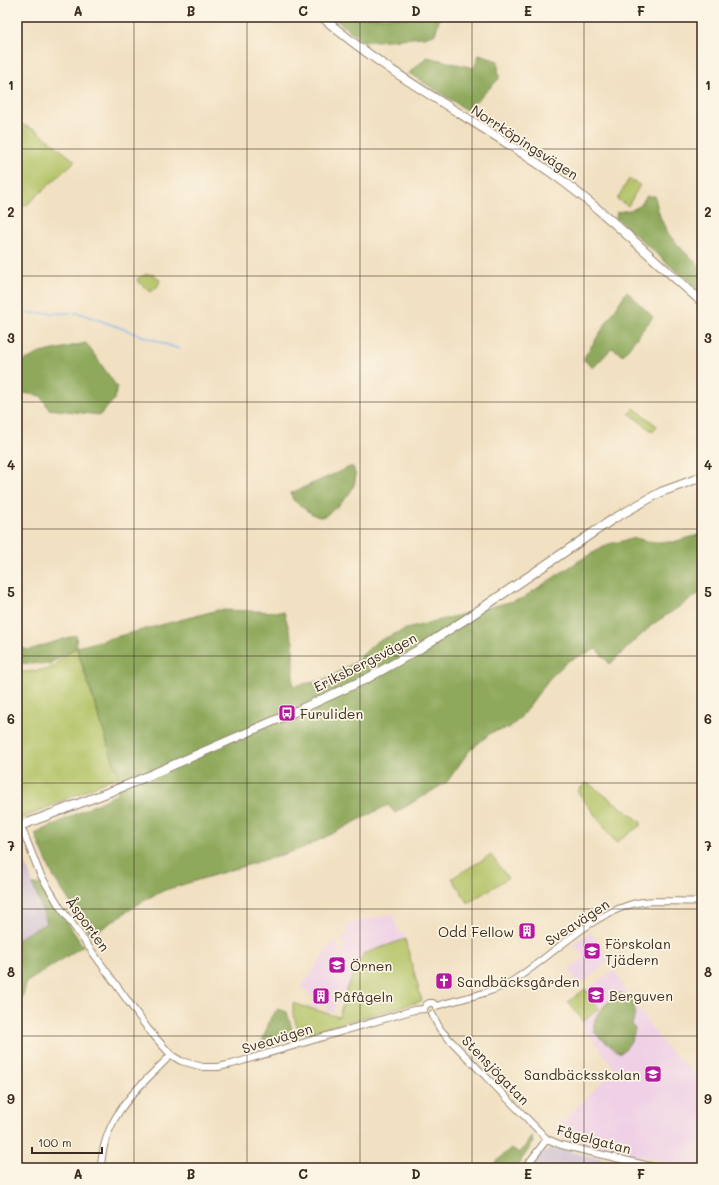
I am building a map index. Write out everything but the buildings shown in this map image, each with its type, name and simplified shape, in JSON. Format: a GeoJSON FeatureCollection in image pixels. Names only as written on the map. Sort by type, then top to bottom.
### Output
{"type":"FeatureCollection","features":[{"type":"Feature","properties":{"kind":"main road","name":"Norrköpingsvägen"},"geometry":{"type":"LineString","coordinates":[[322,17],[350,40],[399,76],[521,153],[570,187],[598,208],[702,302]]}},
{"type":"Feature","properties":{"kind":"main road","name":"Eriksbergsvägen"},"geometry":{"type":"LineString","coordinates":[[19,826],[125,786],[368,678],[418,650],[460,623],[613,519],[661,492],[702,477]]}},
{"type":"Feature","properties":{"kind":"street","name":"Åsporten"},"geometry":{"type":"LineString","coordinates":[[19,826],[40,874],[60,907],[148,1029]]}},
{"type":"Feature","properties":{"kind":"street"},"geometry":{"type":"LineString","coordinates":[[694,902],[702,897]]}},
{"type":"Feature","properties":{"kind":"street","name":"Sveavägen"},"geometry":{"type":"LineString","coordinates":[[436,1006],[491,989],[514,980],[590,924],[618,909],[642,902],[702,901]]}},
{"type":"Feature","properties":{"kind":"street"},"geometry":{"type":"LineString","coordinates":[[429,1003],[434,1003],[436,1006],[435,1012],[432,1014],[427,1014],[424,1009],[429,1003]]}},
{"type":"Feature","properties":{"kind":"street","name":"Sveavägen"},"geometry":{"type":"LineString","coordinates":[[148,1029],[171,1055],[192,1065],[218,1067],[414,1010],[424,1009]]}},
{"type":"Feature","properties":{"kind":"street","name":"Stensjögatan"},"geometry":{"type":"LineString","coordinates":[[432,1014],[440,1029],[450,1040],[547,1139]]}},
{"type":"Feature","properties":{"kind":"street"},"geometry":{"type":"LineString","coordinates":[[101,1168],[105,1141],[109,1128],[119,1109],[131,1094],[171,1055]]}},
{"type":"Feature","properties":{"kind":"street"},"geometry":{"type":"LineString","coordinates":[[525,1168],[547,1139]]}},
{"type":"Feature","properties":{"kind":"street","name":"Fågelgatan"},"geometry":{"type":"LineString","coordinates":[[547,1139],[560,1145],[658,1168]]}},
{"type":"Feature","properties":{"kind":"shaded area"},"geometry":{"type":"Polygon","coordinates":[[[17,839],[47,923],[17,939],[17,839]]]}},
{"type":"Feature","properties":{"kind":"shaded area","name":"Örnen"},"geometry":{"type":"Polygon","coordinates":[[[393,914],[399,933],[403,932],[405,939],[363,954],[342,1003],[337,1002],[333,1013],[326,1011],[329,1002],[323,999],[319,1009],[311,1007],[314,997],[309,995],[307,990],[300,988],[335,940],[339,943],[336,946],[339,952],[343,951],[343,947],[345,946],[341,938],[348,934],[345,929],[349,928],[347,924],[393,914]]]}},
{"type":"Feature","properties":{"kind":"shaded area","name":"Förskolan Tjädern"},"geometry":{"type":"Polygon","coordinates":[[[590,932],[611,960],[579,985],[568,970],[584,958],[574,944],[590,932]]]}},
{"type":"Feature","properties":{"kind":"shaded area","name":"Berguven"},"geometry":{"type":"Polygon","coordinates":[[[614,970],[625,989],[583,1021],[568,1002],[614,970]]]}},
{"type":"Feature","properties":{"kind":"shaded area","name":"Sandbäcksskolan"},"geometry":{"type":"Polygon","coordinates":[[[625,990],[666,1047],[702,1079],[702,1168],[685,1166],[562,1138],[553,1131],[615,1069],[581,1024],[625,990]]]}},
{"type":"Feature","properties":{"kind":"shaded area"},"geometry":{"type":"Polygon","coordinates":[[[552,1147],[642,1168],[532,1168],[539,1157],[552,1147]]]}},
{"type":"Feature","properties":{"kind":"green space"},"geometry":{"type":"Polygon","coordinates":[[[332,17],[440,17],[435,34],[424,37],[364,42],[332,17]]]}},
{"type":"Feature","properties":{"kind":"green space"},"geometry":{"type":"Polygon","coordinates":[[[479,55],[498,61],[499,79],[467,110],[409,73],[427,57],[474,68],[479,55]]]}},
{"type":"Feature","properties":{"kind":"green space"},"geometry":{"type":"Polygon","coordinates":[[[17,123],[36,130],[75,161],[28,204],[17,210],[17,123]]]}},
{"type":"Feature","properties":{"kind":"green space"},"geometry":{"type":"Polygon","coordinates":[[[629,179],[640,185],[628,206],[617,199],[629,179]]]}},
{"type":"Feature","properties":{"kind":"green space"},"geometry":{"type":"Polygon","coordinates":[[[646,196],[655,196],[661,219],[671,237],[702,268],[702,294],[616,218],[617,212],[631,210],[638,207],[646,196]]]}},
{"type":"Feature","properties":{"kind":"green space"},"geometry":{"type":"Polygon","coordinates":[[[147,274],[154,275],[160,280],[158,286],[151,292],[137,281],[138,278],[147,274]]]}},
{"type":"Feature","properties":{"kind":"green space"},"geometry":{"type":"Polygon","coordinates":[[[627,291],[653,317],[623,355],[612,348],[593,368],[584,360],[585,356],[627,291]]]}},
{"type":"Feature","properties":{"kind":"green space"},"geometry":{"type":"Polygon","coordinates":[[[86,343],[117,387],[114,400],[100,415],[49,409],[41,396],[17,392],[17,364],[40,353],[86,343]]]}},
{"type":"Feature","properties":{"kind":"green space"},"geometry":{"type":"Polygon","coordinates":[[[634,408],[657,426],[653,432],[629,413],[634,408]]]}},
{"type":"Feature","properties":{"kind":"green space"},"geometry":{"type":"Polygon","coordinates":[[[353,467],[355,473],[354,485],[351,491],[344,501],[326,515],[320,517],[313,515],[293,500],[291,493],[353,467]]]}},
{"type":"Feature","properties":{"kind":"green space"},"geometry":{"type":"Polygon","coordinates":[[[702,534],[702,592],[653,624],[610,664],[596,649],[568,661],[549,679],[520,718],[509,728],[492,732],[469,751],[447,782],[395,813],[388,805],[304,848],[165,890],[146,899],[92,935],[54,878],[35,834],[117,794],[118,776],[77,647],[218,610],[284,612],[293,642],[293,686],[325,680],[355,662],[376,642],[406,629],[521,599],[582,559],[609,544],[635,538],[651,542],[673,542],[702,534]]]}},
{"type":"Feature","properties":{"kind":"green space"},"geometry":{"type":"Polygon","coordinates":[[[76,635],[77,647],[49,664],[17,663],[17,647],[29,650],[76,635]]]}},
{"type":"Feature","properties":{"kind":"green space"},"geometry":{"type":"Polygon","coordinates":[[[76,647],[118,776],[17,821],[17,673],[49,669],[76,647]]]}},
{"type":"Feature","properties":{"kind":"green space"},"geometry":{"type":"Polygon","coordinates":[[[586,783],[641,822],[641,825],[616,843],[577,791],[586,783]]]}},
{"type":"Feature","properties":{"kind":"green space"},"geometry":{"type":"Polygon","coordinates":[[[491,855],[508,878],[468,903],[452,878],[491,855]]]}},
{"type":"Feature","properties":{"kind":"green space"},"geometry":{"type":"Polygon","coordinates":[[[41,884],[83,946],[27,982],[22,999],[17,998],[17,939],[47,923],[33,885],[41,884]]]}},
{"type":"Feature","properties":{"kind":"green space"},"geometry":{"type":"Polygon","coordinates":[[[405,939],[422,1001],[311,1032],[308,1024],[297,1027],[293,1014],[293,1003],[339,1017],[346,990],[363,954],[405,939]]]}},
{"type":"Feature","properties":{"kind":"green space"},"geometry":{"type":"Polygon","coordinates":[[[585,989],[587,992],[594,993],[597,997],[593,1001],[599,1009],[583,1021],[568,1002],[585,989]]]}},
{"type":"Feature","properties":{"kind":"green space"},"geometry":{"type":"Polygon","coordinates":[[[620,993],[633,1000],[635,1010],[632,1025],[635,1029],[633,1036],[621,1053],[598,1037],[594,1026],[597,1015],[620,993]]]}},
{"type":"Feature","properties":{"kind":"green space"},"geometry":{"type":"Polygon","coordinates":[[[278,1009],[287,1012],[294,1036],[260,1047],[271,1017],[278,1009]]]}},
{"type":"Feature","properties":{"kind":"green space"},"geometry":{"type":"Polygon","coordinates":[[[532,1136],[533,1143],[516,1168],[489,1168],[511,1148],[520,1153],[532,1136]]]}},
{"type":"Feature","properties":{"kind":"waterway"},"geometry":{"type":"LineString","coordinates":[[17,313],[79,313],[179,349]]}},
{"type":"Feature","properties":{"kind":"place","name":"Furuliden"},"geometry":{"type":"Point","coordinates":[287,713]}},
{"type":"Feature","properties":{"kind":"place","name":"Odd Fellow"},"geometry":{"type":"Point","coordinates":[527,931]}},
{"type":"Feature","properties":{"kind":"place","name":"Förskolan Tjädern"},"geometry":{"type":"Point","coordinates":[592,951]}},
{"type":"Feature","properties":{"kind":"place","name":"Örnen"},"geometry":{"type":"Point","coordinates":[337,965]}},
{"type":"Feature","properties":{"kind":"place","name":"Sandbäcksgården"},"geometry":{"type":"Point","coordinates":[444,981]}},
{"type":"Feature","properties":{"kind":"place","name":"Berguven"},"geometry":{"type":"Point","coordinates":[596,995]}},
{"type":"Feature","properties":{"kind":"place","name":"Påfågeln"},"geometry":{"type":"Point","coordinates":[321,996]}},
{"type":"Feature","properties":{"kind":"place","name":"Sandbäcksskolan"},"geometry":{"type":"Point","coordinates":[653,1074]}}]}
